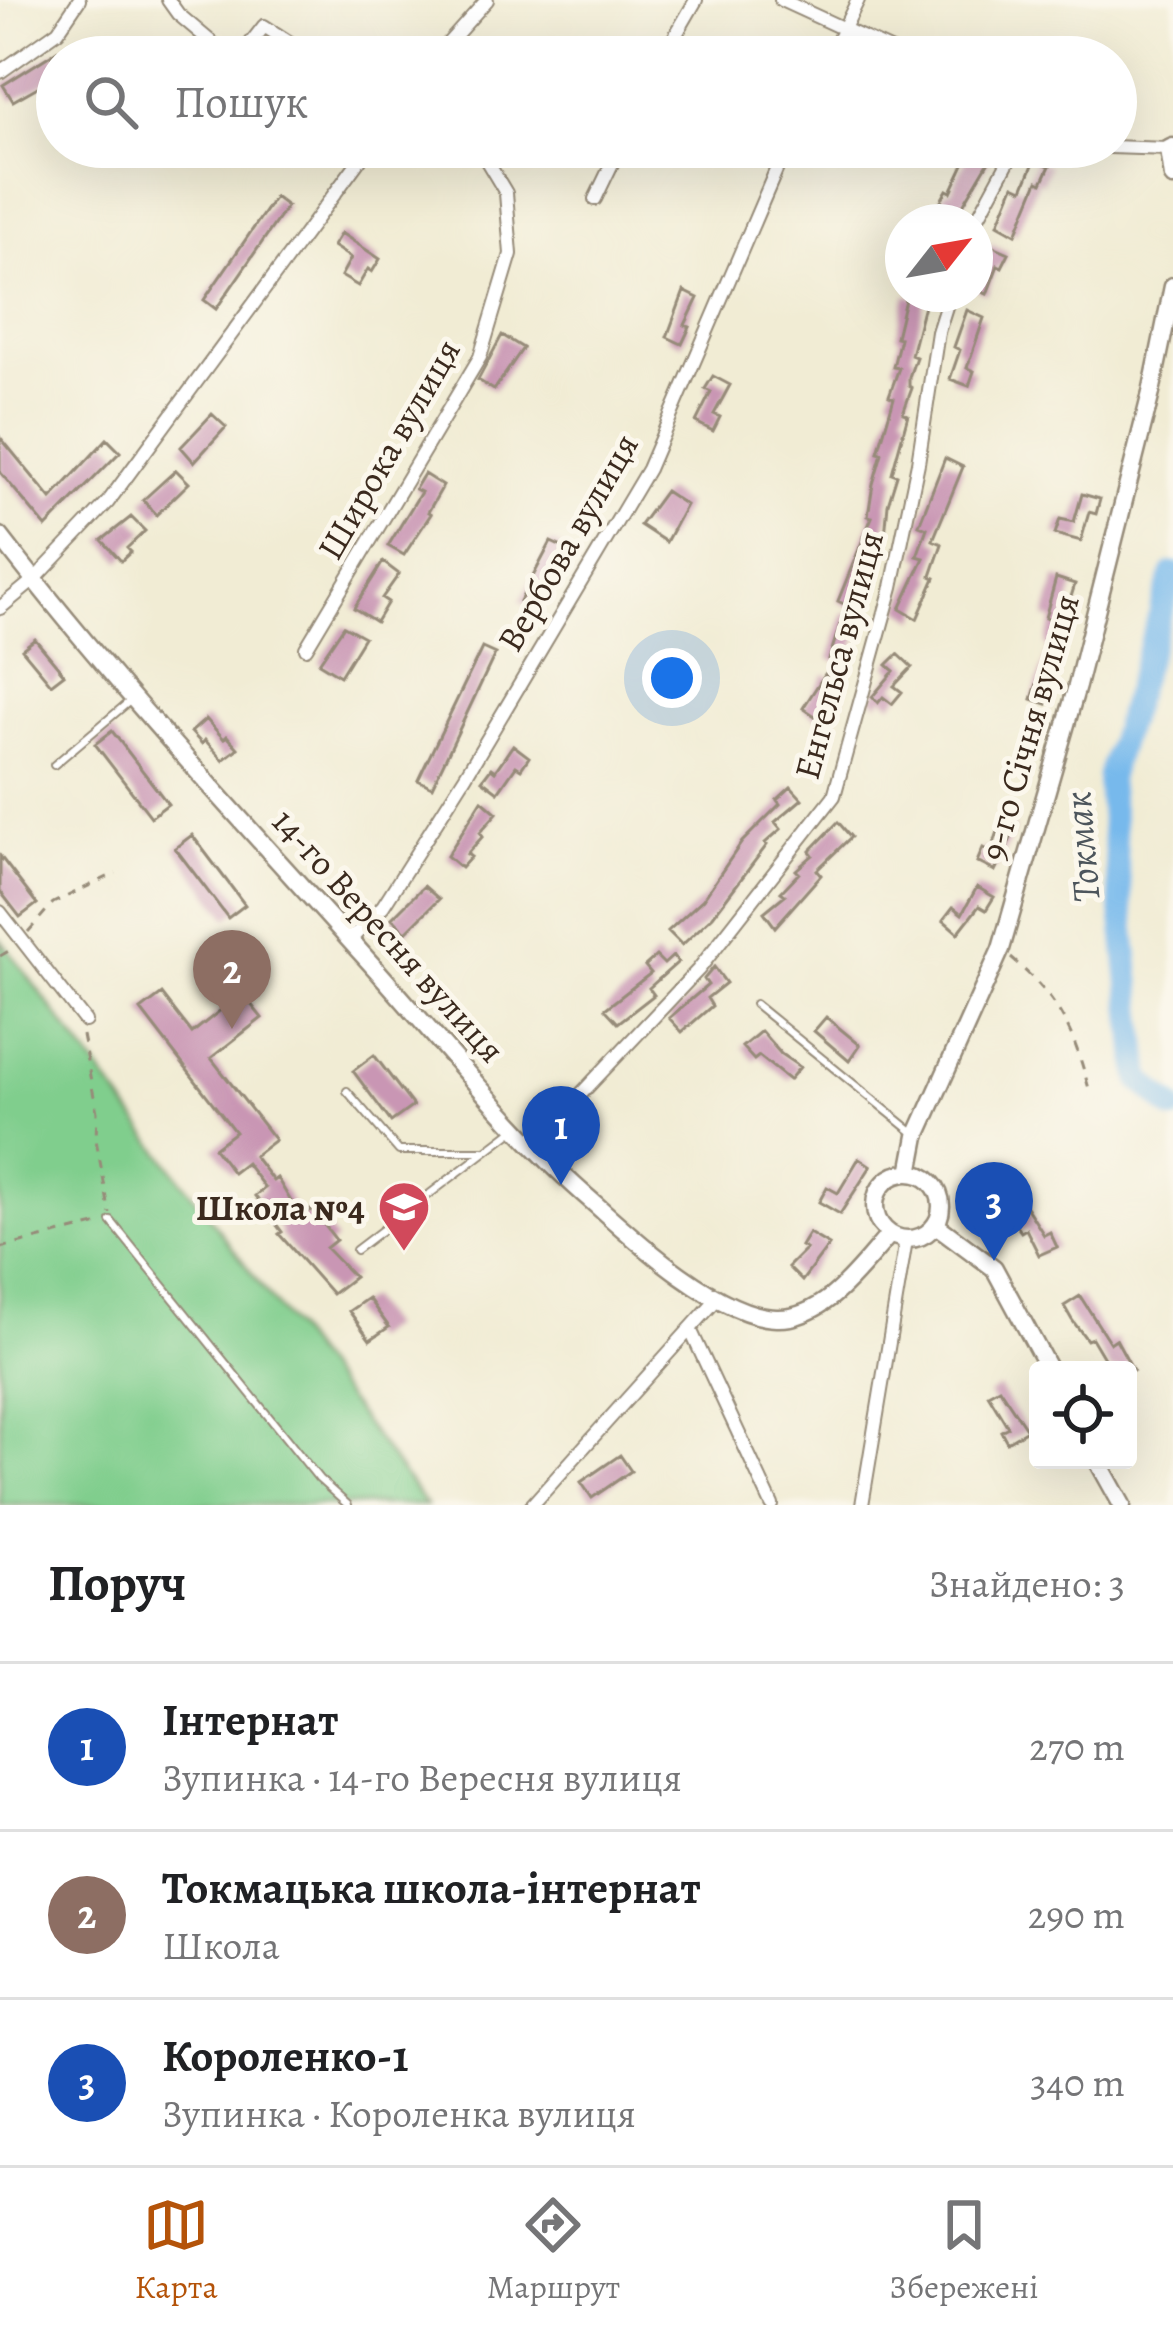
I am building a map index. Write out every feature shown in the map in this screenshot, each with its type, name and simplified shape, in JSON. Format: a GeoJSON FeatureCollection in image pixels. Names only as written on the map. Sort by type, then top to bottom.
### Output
{"type":"FeatureCollection","features":[{"type":"Feature","properties":{"kind":"street"},"geometry":{"type":"LineString","coordinates":[[51,36],[79,0]]}},
{"type":"Feature","properties":{"kind":"street"},"geometry":{"type":"LineString","coordinates":[[169,0],[205,36]]}},
{"type":"Feature","properties":{"kind":"street"},"geometry":{"type":"LineString","coordinates":[[455,36],[488,0]]}},
{"type":"Feature","properties":{"kind":"street"},"geometry":{"type":"LineString","coordinates":[[676,36],[697,0]]}},
{"type":"Feature","properties":{"kind":"street"},"geometry":{"type":"LineString","coordinates":[[781,0],[865,36]]}},
{"type":"Feature","properties":{"kind":"street"},"geometry":{"type":"LineString","coordinates":[[841,36],[858,0]]}},
{"type":"Feature","properties":{"kind":"street"},"geometry":{"type":"LineString","coordinates":[[256,36],[264,26],[279,36]]}},
{"type":"Feature","properties":{"kind":"street"},"geometry":{"type":"LineString","coordinates":[[0,72],[36,47]]}},
{"type":"Feature","properties":{"kind":"street"},"geometry":{"type":"LineString","coordinates":[[1137,147],[1171,148],[1173,177]]}},
{"type":"Feature","properties":{"kind":"street"},"geometry":{"type":"LineString","coordinates":[[0,608],[34,580],[108,502],[354,168]]}},
{"type":"Feature","properties":{"kind":"street","name":"Широка вулиця"},"geometry":{"type":"LineString","coordinates":[[305,649],[481,357],[512,254],[506,193],[491,168]]}},
{"type":"Feature","properties":{"kind":"street"},"geometry":{"type":"LineString","coordinates":[[595,199],[610,168]]}},
{"type":"Feature","properties":{"kind":"street","name":"Вербова вулиця"},"geometry":{"type":"LineString","coordinates":[[350,940],[383,906],[454,794],[648,469],[777,168]]}},
{"type":"Feature","properties":{"kind":"street"},"geometry":{"type":"LineString","coordinates":[[986,204],[1005,168]]}},
{"type":"Feature","properties":{"kind":"street","name":"9-го Січня вулиця"},"geometry":{"type":"LineString","coordinates":[[862,1505],[898,1237],[878,1221],[876,1196],[893,1176],[910,1173],[917,1136],[1001,949],[1077,686],[1173,286]]}},
{"type":"Feature","properties":{"kind":"street","name":"Енгельса вулиця"},"geometry":{"type":"LineString","coordinates":[[525,1133],[563,1113],[698,970],[834,796],[892,587],[944,312]]}},
{"type":"Feature","properties":{"kind":"street","name":"14-го Вересня вулиця"},"geometry":{"type":"LineString","coordinates":[[0,536],[134,698],[525,1133],[590,1201],[716,1300],[775,1318],[810,1312],[898,1237]]}},
{"type":"Feature","properties":{"kind":"street"},"geometry":{"type":"LineString","coordinates":[[0,912],[85,1021]]}},
{"type":"Feature","properties":{"kind":"street"},"geometry":{"type":"LineString","coordinates":[[898,1237],[923,1236],[936,1225],[942,1209],[938,1192],[927,1178],[910,1173]]}},
{"type":"Feature","properties":{"kind":"street"},"geometry":{"type":"LineString","coordinates":[[936,1225],[994,1268],[1044,1361]]}},
{"type":"Feature","properties":{"kind":"street"},"geometry":{"type":"LineString","coordinates":[[532,1505],[716,1300]]}},
{"type":"Feature","properties":{"kind":"street"},"geometry":{"type":"LineString","coordinates":[[690,1328],[772,1505]]}},
{"type":"Feature","properties":{"kind":"street"},"geometry":{"type":"LineString","coordinates":[[1102,1469],[1122,1505]]}},
{"type":"Feature","properties":{"kind":"lane"},"geometry":{"type":"LineString","coordinates":[[54,765],[134,698]]}},
{"type":"Feature","properties":{"kind":"lane"},"geometry":{"type":"LineString","coordinates":[[755,1004],[917,1136]]}},
{"type":"Feature","properties":{"kind":"lane"},"geometry":{"type":"LineString","coordinates":[[347,1091],[399,1151],[487,1151]]}},
{"type":"Feature","properties":{"kind":"lane"},"geometry":{"type":"LineString","coordinates":[[356,1250],[487,1151],[525,1133]]}},
{"type":"Feature","properties":{"kind":"lane"},"geometry":{"type":"LineString","coordinates":[[111,1221],[319,1479],[348,1505]]}},
{"type":"Feature","properties":{"kind":"path"},"geometry":{"type":"LineString","coordinates":[[0,956],[23,941],[53,903],[116,873]]}},
{"type":"Feature","properties":{"kind":"path"},"geometry":{"type":"LineString","coordinates":[[1001,949],[1055,1000],[1089,1089]]}},
{"type":"Feature","properties":{"kind":"path"},"geometry":{"type":"LineString","coordinates":[[0,1248],[111,1221],[96,1140],[98,1112],[81,1043],[85,1021]]}},
{"type":"Feature","properties":{"kind":"green space"},"geometry":{"type":"Polygon","coordinates":[[[0,939],[426,1505],[0,1505],[0,939]]]}},
{"type":"Feature","properties":{"kind":"building"},"geometry":{"type":"Polygon","coordinates":[[[36,64],[36,88],[13,101],[3,85],[36,64]]]}},
{"type":"Feature","properties":{"kind":"building"},"geometry":{"type":"Polygon","coordinates":[[[962,168],[985,168],[964,204],[939,204],[947,190],[951,192],[962,168]]]}},
{"type":"Feature","properties":{"kind":"building"},"geometry":{"type":"Polygon","coordinates":[[[1032,168],[1049,168],[1042,183],[1038,181],[1016,234],[998,224],[1014,185],[1023,189],[1032,168]]]}},
{"type":"Feature","properties":{"kind":"building"},"geometry":{"type":"Polygon","coordinates":[[[275,197],[287,206],[216,309],[204,300],[275,197]]]}},
{"type":"Feature","properties":{"kind":"building"},"geometry":{"type":"Polygon","coordinates":[[[341,233],[380,259],[358,286],[341,276],[351,258],[333,246],[341,233]]]}},
{"type":"Feature","properties":{"kind":"building"},"geometry":{"type":"Polygon","coordinates":[[[993,246],[1009,253],[1002,267],[998,265],[993,278],[993,246]]]}},
{"type":"Feature","properties":{"kind":"building"},"geometry":{"type":"Polygon","coordinates":[[[684,291],[698,298],[682,344],[667,337],[684,291]]]}},
{"type":"Feature","properties":{"kind":"building"},"geometry":{"type":"Polygon","coordinates":[[[902,312],[922,312],[911,355],[916,357],[909,377],[912,388],[892,473],[897,475],[885,536],[852,608],[838,601],[872,517],[868,516],[873,484],[882,453],[878,452],[899,368],[893,367],[900,338],[896,337],[902,312]]]}},
{"type":"Feature","properties":{"kind":"building"},"geometry":{"type":"Polygon","coordinates":[[[966,312],[984,318],[967,368],[974,371],[969,386],[950,379],[960,350],[954,347],[966,312]]]}},
{"type":"Feature","properties":{"kind":"building"},"geometry":{"type":"Polygon","coordinates":[[[502,335],[523,348],[494,390],[478,380],[502,335]]]}},
{"type":"Feature","properties":{"kind":"building"},"geometry":{"type":"Polygon","coordinates":[[[713,376],[730,385],[714,414],[720,417],[713,431],[696,422],[711,392],[705,389],[713,376]]]}},
{"type":"Feature","properties":{"kind":"building"},"geometry":{"type":"Polygon","coordinates":[[[212,414],[226,427],[194,462],[181,447],[212,414]]]}},
{"type":"Feature","properties":{"kind":"building"},"geometry":{"type":"Polygon","coordinates":[[[0,437],[51,499],[107,439],[120,452],[46,527],[0,472],[0,437]]]}},
{"type":"Feature","properties":{"kind":"building"},"geometry":{"type":"Polygon","coordinates":[[[945,458],[963,467],[933,540],[942,544],[931,576],[935,578],[917,619],[900,609],[924,558],[917,556],[927,528],[919,525],[945,458]]]}},
{"type":"Feature","properties":{"kind":"building"},"geometry":{"type":"Polygon","coordinates":[[[176,470],[189,483],[156,515],[143,500],[176,470]]]}},
{"type":"Feature","properties":{"kind":"building"},"geometry":{"type":"Polygon","coordinates":[[[424,474],[443,486],[404,555],[388,546],[421,492],[415,489],[424,474]]]}},
{"type":"Feature","properties":{"kind":"building"},"geometry":{"type":"Polygon","coordinates":[[[665,491],[686,505],[666,542],[640,525],[665,491]]]}},
{"type":"Feature","properties":{"kind":"building"},"geometry":{"type":"Polygon","coordinates":[[[1082,494],[1100,499],[1096,514],[1089,512],[1081,541],[1055,534],[1060,519],[1074,522],[1082,494]]]}},
{"type":"Feature","properties":{"kind":"building"},"geometry":{"type":"Polygon","coordinates":[[[131,517],[145,531],[121,561],[102,540],[131,517]]]}},
{"type":"Feature","properties":{"kind":"building"},"geometry":{"type":"Polygon","coordinates":[[[551,542],[564,548],[534,608],[520,601],[551,542]]]}},
{"type":"Feature","properties":{"kind":"building"},"geometry":{"type":"Polygon","coordinates":[[[383,562],[399,574],[382,598],[388,602],[376,622],[354,608],[383,562]]]}},
{"type":"Feature","properties":{"kind":"building"},"geometry":{"type":"Polygon","coordinates":[[[1056,578],[1075,584],[1047,704],[1032,699],[1049,646],[1045,645],[1053,620],[1045,618],[1056,578]]]}},
{"type":"Feature","properties":{"kind":"building"},"geometry":{"type":"Polygon","coordinates":[[[844,612],[863,619],[848,665],[829,659],[844,612]]]}},
{"type":"Feature","properties":{"kind":"building"},"geometry":{"type":"Polygon","coordinates":[[[344,626],[364,637],[340,676],[319,663],[344,626]]]}},
{"type":"Feature","properties":{"kind":"building"},"geometry":{"type":"Polygon","coordinates":[[[35,639],[64,674],[51,684],[22,649],[35,639]]]}},
{"type":"Feature","properties":{"kind":"building"},"geometry":{"type":"Polygon","coordinates":[[[482,648],[495,654],[432,787],[418,780],[482,648]]]}},
{"type":"Feature","properties":{"kind":"building"},"geometry":{"type":"Polygon","coordinates":[[[898,654],[912,667],[894,686],[902,692],[892,704],[883,697],[878,703],[872,697],[894,671],[887,665],[898,654]]]}},
{"type":"Feature","properties":{"kind":"building"},"geometry":{"type":"Polygon","coordinates":[[[825,674],[841,684],[827,705],[833,709],[824,722],[803,708],[825,674]]]}},
{"type":"Feature","properties":{"kind":"building"},"geometry":{"type":"Polygon","coordinates":[[[206,719],[238,748],[223,760],[191,732],[206,719]]]}},
{"type":"Feature","properties":{"kind":"building"},"geometry":{"type":"Polygon","coordinates":[[[112,731],[168,804],[151,817],[95,744],[112,731]]]}},
{"type":"Feature","properties":{"kind":"building"},"geometry":{"type":"Polygon","coordinates":[[[513,745],[529,757],[521,769],[516,766],[498,792],[482,780],[491,768],[495,771],[513,745]]]}},
{"type":"Feature","properties":{"kind":"building"},"geometry":{"type":"Polygon","coordinates":[[[791,787],[802,799],[775,822],[781,829],[765,843],[713,916],[682,945],[668,931],[703,899],[742,842],[791,787]]]}},
{"type":"Feature","properties":{"kind":"building"},"geometry":{"type":"Polygon","coordinates":[[[482,800],[497,813],[480,832],[483,836],[461,868],[447,856],[482,800]]]}},
{"type":"Feature","properties":{"kind":"building"},"geometry":{"type":"Polygon","coordinates":[[[838,822],[851,837],[817,870],[821,875],[775,927],[764,912],[785,895],[781,892],[799,873],[796,870],[838,822]]]}},
{"type":"Feature","properties":{"kind":"building"},"geometry":{"type":"Polygon","coordinates":[[[1001,823],[1016,828],[995,871],[977,862],[983,848],[991,852],[1001,823]]]}},
{"type":"Feature","properties":{"kind":"building"},"geometry":{"type":"Polygon","coordinates":[[[192,835],[245,905],[228,918],[175,848],[192,835]]]}},
{"type":"Feature","properties":{"kind":"building"},"geometry":{"type":"Polygon","coordinates":[[[0,856],[37,904],[20,917],[0,891],[0,856]]]}},
{"type":"Feature","properties":{"kind":"building"},"geometry":{"type":"Polygon","coordinates":[[[424,886],[439,899],[406,932],[392,918],[424,886]]]}},
{"type":"Feature","properties":{"kind":"building"},"geometry":{"type":"Polygon","coordinates":[[[977,887],[994,897],[986,910],[979,906],[958,933],[943,920],[953,907],[962,914],[977,887]]]}},
{"type":"Feature","properties":{"kind":"building"},"geometry":{"type":"Polygon","coordinates":[[[656,956],[664,964],[673,956],[678,962],[649,988],[654,995],[618,1023],[605,1009],[651,973],[645,966],[656,956]]]}},
{"type":"Feature","properties":{"kind":"building"},"geometry":{"type":"Polygon","coordinates":[[[714,967],[726,983],[707,998],[712,1006],[682,1032],[669,1018],[708,985],[704,979],[714,967]]]}},
{"type":"Feature","properties":{"kind":"building"},"geometry":{"type":"Polygon","coordinates":[[[242,993],[262,1018],[211,1058],[275,1140],[254,1156],[273,1181],[277,1178],[301,1218],[312,1209],[336,1240],[326,1248],[354,1277],[332,1294],[279,1234],[282,1232],[255,1196],[265,1188],[246,1163],[233,1173],[214,1148],[235,1132],[141,1010],[162,994],[192,1033],[242,993]]]}},
{"type":"Feature","properties":{"kind":"building"},"geometry":{"type":"Polygon","coordinates":[[[826,1017],[860,1045],[849,1061],[814,1031],[826,1017]]]}},
{"type":"Feature","properties":{"kind":"building"},"geometry":{"type":"Polygon","coordinates":[[[761,1031],[800,1067],[789,1080],[759,1056],[754,1060],[742,1047],[761,1031]]]}},
{"type":"Feature","properties":{"kind":"building"},"geometry":{"type":"Polygon","coordinates":[[[374,1055],[413,1106],[391,1122],[353,1071],[374,1055]]]}},
{"type":"Feature","properties":{"kind":"building"},"geometry":{"type":"Polygon","coordinates":[[[859,1158],[871,1166],[840,1214],[819,1202],[827,1187],[838,1193],[859,1158]]]}},
{"type":"Feature","properties":{"kind":"building"},"geometry":{"type":"Polygon","coordinates":[[[1013,1186],[1057,1247],[1039,1255],[1026,1229],[1021,1232],[996,1196],[1013,1186]]]}},
{"type":"Feature","properties":{"kind":"building"},"geometry":{"type":"Polygon","coordinates":[[[809,1233],[829,1245],[802,1281],[788,1267],[806,1249],[801,1246],[809,1233]]]}},
{"type":"Feature","properties":{"kind":"building"},"geometry":{"type":"Polygon","coordinates":[[[1080,1296],[1110,1343],[1116,1339],[1128,1361],[1106,1361],[1064,1306],[1080,1296]]]}},
{"type":"Feature","properties":{"kind":"building"},"geometry":{"type":"Polygon","coordinates":[[[368,1298],[389,1327],[370,1340],[349,1311],[368,1298]]]}},
{"type":"Feature","properties":{"kind":"building"},"geometry":{"type":"Polygon","coordinates":[[[999,1388],[1027,1430],[1007,1442],[1001,1431],[1008,1427],[988,1394],[999,1388]]]}},
{"type":"Feature","properties":{"kind":"building"},"geometry":{"type":"Polygon","coordinates":[[[620,1455],[631,1471],[592,1498],[581,1482],[620,1455]]]}},
{"type":"Feature","properties":{"kind":"waterway","name":"Токмак"},"geometry":{"type":"LineString","coordinates":[[1173,574],[1108,779],[1140,1079],[1173,1109]]}},
{"type":"Feature","properties":{"kind":"place","name":"Токмацька школа-інтернат"},"geometry":{"type":"Point","coordinates":[232,1029]}},
{"type":"Feature","properties":{"kind":"place","name":"Інтернат"},"geometry":{"type":"Point","coordinates":[561,1185]}},
{"type":"Feature","properties":{"kind":"place","name":"Школа №4"},"geometry":{"type":"Point","coordinates":[404,1253]}},
{"type":"Feature","properties":{"kind":"place","name":"Короленко-1"},"geometry":{"type":"Point","coordinates":[994,1261]}}]}
